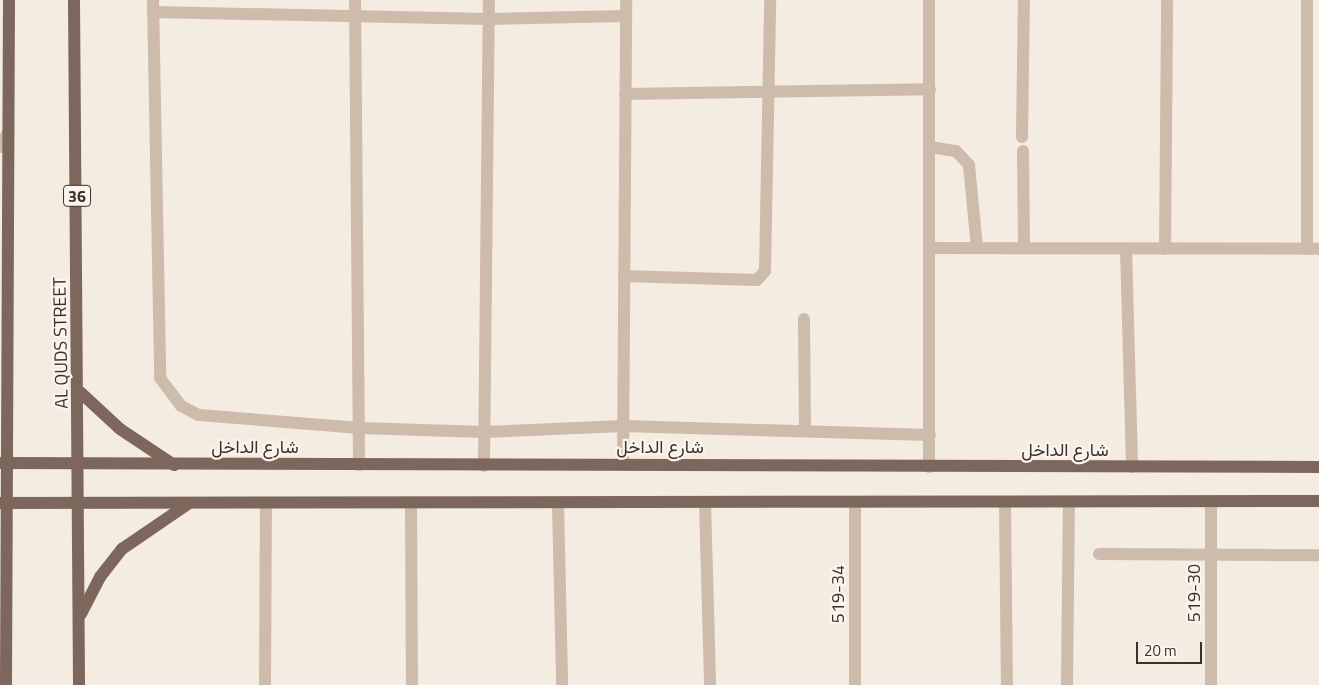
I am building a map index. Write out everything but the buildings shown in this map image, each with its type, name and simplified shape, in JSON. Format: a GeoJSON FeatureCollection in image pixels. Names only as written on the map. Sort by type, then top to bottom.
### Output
{"type":"FeatureCollection","features":[{"type":"Feature","properties":{"kind":"main road"},"geometry":{"type":"LineString","coordinates":[[6,685],[3,660],[6,622],[4,463],[9,131],[5,111],[9,0]]}},
{"type":"Feature","properties":{"kind":"main road","name":"AL QUDS STREET"},"geometry":{"type":"LineString","coordinates":[[74,0],[80,392],[79,685]]}},
{"type":"Feature","properties":{"kind":"main road"},"geometry":{"type":"LineString","coordinates":[[80,392],[120,429],[174,465]]}},
{"type":"Feature","properties":{"kind":"main road","name":"شارع الداخل"},"geometry":{"type":"LineString","coordinates":[[4,463],[1319,468]]}},
{"type":"Feature","properties":{"kind":"main road"},"geometry":{"type":"LineString","coordinates":[[4,503],[1319,501]]}},
{"type":"Feature","properties":{"kind":"main road"},"geometry":{"type":"LineString","coordinates":[[80,616],[100,577],[122,549],[189,503]]}},
{"type":"Feature","properties":{"kind":"main road"},"geometry":{"type":"LineString","coordinates":[[0,586],[6,622]]}},
{"type":"Feature","properties":{"kind":"street"},"geometry":{"type":"LineString","coordinates":[[356,0],[359,465]]}},
{"type":"Feature","properties":{"kind":"street"},"geometry":{"type":"LineString","coordinates":[[484,466],[489,0]]}},
{"type":"Feature","properties":{"kind":"street"},"geometry":{"type":"LineString","coordinates":[[623,464],[626,0]]}},
{"type":"Feature","properties":{"kind":"street"},"geometry":{"type":"LineString","coordinates":[[624,276],[757,280],[765,271],[770,0]]}},
{"type":"Feature","properties":{"kind":"street"},"geometry":{"type":"LineString","coordinates":[[929,0],[929,466]]}},
{"type":"Feature","properties":{"kind":"street"},"geometry":{"type":"LineString","coordinates":[[1022,137],[1024,0]]}},
{"type":"Feature","properties":{"kind":"street"},"geometry":{"type":"LineString","coordinates":[[1165,249],[1167,0]]}},
{"type":"Feature","properties":{"kind":"street"},"geometry":{"type":"LineString","coordinates":[[930,248],[1313,249],[1307,0]]}},
{"type":"Feature","properties":{"kind":"street"},"geometry":{"type":"LineString","coordinates":[[626,16],[489,19],[356,16],[153,6],[160,378],[168,394],[199,416],[359,428],[484,432],[623,426],[930,435]]}},
{"type":"Feature","properties":{"kind":"street"},"geometry":{"type":"LineString","coordinates":[[626,94],[930,89]]}},
{"type":"Feature","properties":{"kind":"street"},"geometry":{"type":"LineString","coordinates":[[0,147],[9,131]]}},
{"type":"Feature","properties":{"kind":"street"},"geometry":{"type":"LineString","coordinates":[[930,147],[956,151],[969,165],[977,248]]}},
{"type":"Feature","properties":{"kind":"street"},"geometry":{"type":"LineString","coordinates":[[1023,152],[1024,248]]}},
{"type":"Feature","properties":{"kind":"street"},"geometry":{"type":"LineString","coordinates":[[1126,249],[1132,467]]}},
{"type":"Feature","properties":{"kind":"street"},"geometry":{"type":"LineString","coordinates":[[804,319],[805,431]]}},
{"type":"Feature","properties":{"kind":"street"},"geometry":{"type":"LineString","coordinates":[[705,502],[710,685]]}},
{"type":"Feature","properties":{"kind":"street","name":"519-34"},"geometry":{"type":"LineString","coordinates":[[855,502],[855,685]]}},
{"type":"Feature","properties":{"kind":"street"},"geometry":{"type":"LineString","coordinates":[[1005,502],[1007,685]]}},
{"type":"Feature","properties":{"kind":"street"},"geometry":{"type":"LineString","coordinates":[[1067,685],[1069,502]]}},
{"type":"Feature","properties":{"kind":"street","name":"519-30"},"geometry":{"type":"LineString","coordinates":[[1211,502],[1211,685]]}},
{"type":"Feature","properties":{"kind":"street"},"geometry":{"type":"LineString","coordinates":[[266,503],[266,685]]}},
{"type":"Feature","properties":{"kind":"street"},"geometry":{"type":"LineString","coordinates":[[411,503],[412,685]]}},
{"type":"Feature","properties":{"kind":"street"},"geometry":{"type":"LineString","coordinates":[[558,503],[562,685]]}},
{"type":"Feature","properties":{"kind":"street"},"geometry":{"type":"LineString","coordinates":[[1099,554],[1319,555]]}}]}
